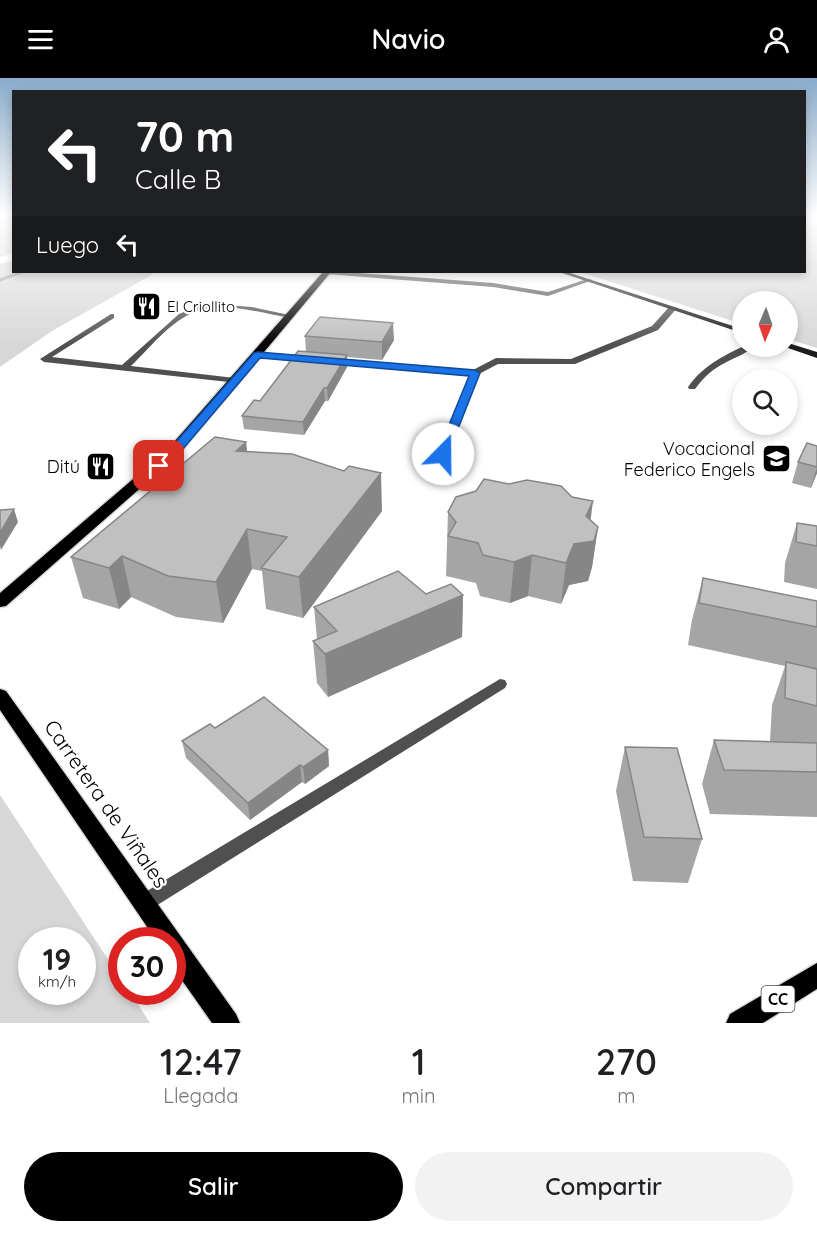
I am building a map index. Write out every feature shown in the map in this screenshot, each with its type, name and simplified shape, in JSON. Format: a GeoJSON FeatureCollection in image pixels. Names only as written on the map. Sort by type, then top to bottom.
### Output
{"type":"FeatureCollection","features":[{"type":"Feature","properties":{"kind":"main road"},"geometry":{"type":"LineString","coordinates":[[0,602],[172,453],[326,273]]}},
{"type":"Feature","properties":{"kind":"main road"},"geometry":{"type":"LineString","coordinates":[[565,273],[732,328]]}},
{"type":"Feature","properties":{"kind":"main road"},"geometry":{"type":"LineString","coordinates":[[798,348],[817,355]]}},
{"type":"Feature","properties":{"kind":"main road","name":"Carretera de Viñales"},"geometry":{"type":"LineString","coordinates":[[0,696],[6,712],[160,927]]}},
{"type":"Feature","properties":{"kind":"main road"},"geometry":{"type":"LineString","coordinates":[[186,965],[226,1023]]}},
{"type":"Feature","properties":{"kind":"main road","name":"CC"},"geometry":{"type":"LineString","coordinates":[[739,1023],[817,975]]}},
{"type":"Feature","properties":{"kind":"street"},"geometry":{"type":"LineString","coordinates":[[340,273],[493,285],[548,294],[589,280]]}},
{"type":"Feature","properties":{"kind":"street"},"geometry":{"type":"LineString","coordinates":[[124,368],[186,313],[202,308],[223,306],[290,316]]}},
{"type":"Feature","properties":{"kind":"street"},"geometry":{"type":"LineString","coordinates":[[326,361],[475,373],[496,361],[572,362],[655,328],[673,308]]}},
{"type":"Feature","properties":{"kind":"street"},"geometry":{"type":"LineString","coordinates":[[111,316],[44,359],[235,381]]}},
{"type":"Feature","properties":{"kind":"street"},"geometry":{"type":"LineString","coordinates":[[258,355],[315,360]]}},
{"type":"Feature","properties":{"kind":"street"},"geometry":{"type":"LineString","coordinates":[[692,387],[704,370],[732,356]]}},
{"type":"Feature","properties":{"kind":"street"},"geometry":{"type":"LineString","coordinates":[[443,454],[475,373]]}},
{"type":"Feature","properties":{"kind":"street"},"geometry":{"type":"LineString","coordinates":[[144,903],[500,684]]}},
{"type":"Feature","properties":{"kind":"shaded area"},"geometry":{"type":"Polygon","coordinates":[[[806,258],[817,258],[817,348],[798,342],[798,291],[732,291],[732,321],[583,273],[806,273],[806,258]]]}},
{"type":"Feature","properties":{"kind":"shaded area"},"geometry":{"type":"Polygon","coordinates":[[[12,260],[12,273],[152,273],[52,331],[0,367],[0,264],[12,260]]]}},
{"type":"Feature","properties":{"kind":"shaded area"},"geometry":{"type":"Polygon","coordinates":[[[0,795],[87,927],[18,927],[18,1005],[96,1005],[96,941],[108,959],[108,1005],[138,1005],[150,1023],[0,1023],[0,795]]]}},
{"type":"Feature","properties":{"kind":"building"},"geometry":{"type":"Polygon","coordinates":[[[320,317],[393,323],[382,342],[305,336],[320,317]]]}},
{"type":"Feature","properties":{"kind":"building"},"geometry":{"type":"Polygon","coordinates":[[[298,351],[347,355],[303,422],[242,416],[254,400],[260,401],[298,351]]]}},
{"type":"Feature","properties":{"kind":"building"},"geometry":{"type":"Polygon","coordinates":[[[215,437],[246,442],[236,451],[292,454],[344,471],[349,466],[381,473],[299,577],[261,568],[287,537],[247,529],[216,582],[168,576],[122,556],[109,568],[71,557],[215,437]]]}},
{"type":"Feature","properties":{"kind":"building"},"geometry":{"type":"Polygon","coordinates":[[[807,443],[817,446],[817,467],[798,462],[807,443]]]}},
{"type":"Feature","properties":{"kind":"building"},"geometry":{"type":"Polygon","coordinates":[[[484,479],[509,484],[527,480],[561,486],[572,497],[593,501],[586,516],[598,527],[594,541],[574,544],[566,563],[532,555],[514,562],[483,555],[478,543],[448,536],[456,522],[448,512],[456,497],[476,491],[484,479]]]}},
{"type":"Feature","properties":{"kind":"building"},"geometry":{"type":"Polygon","coordinates":[[[14,509],[0,533],[0,510],[14,509]]]}},
{"type":"Feature","properties":{"kind":"building"},"geometry":{"type":"Polygon","coordinates":[[[797,523],[817,526],[817,546],[796,542],[797,523]]]}},
{"type":"Feature","properties":{"kind":"building"},"geometry":{"type":"Polygon","coordinates":[[[398,571],[426,594],[451,584],[463,595],[325,654],[313,641],[337,631],[314,607],[398,571]]]}},
{"type":"Feature","properties":{"kind":"building"},"geometry":{"type":"Polygon","coordinates":[[[703,578],[817,601],[817,627],[699,603],[703,578]]]}},
{"type":"Feature","properties":{"kind":"building"},"geometry":{"type":"Polygon","coordinates":[[[786,662],[817,669],[817,706],[785,698],[786,662]]]}},
{"type":"Feature","properties":{"kind":"building"},"geometry":{"type":"Polygon","coordinates":[[[264,697],[328,750],[303,767],[300,765],[248,803],[182,741],[210,724],[215,728],[264,697]]]}},
{"type":"Feature","properties":{"kind":"building"},"geometry":{"type":"Polygon","coordinates":[[[714,740],[817,743],[817,772],[724,770],[714,740]]]}},
{"type":"Feature","properties":{"kind":"building"},"geometry":{"type":"Polygon","coordinates":[[[625,747],[677,748],[702,839],[644,837],[625,747]]]}},
{"type":"Feature","properties":{"kind":"waterway"},"geometry":{"type":"LineString","coordinates":[[0,280],[18,273]]}},
{"type":"Feature","properties":{"kind":"place","name":"El Criollito"},"geometry":{"type":"Point","coordinates":[146,307]}},
{"type":"Feature","properties":{"kind":"place","name":"Vocacional Federico Engels"},"geometry":{"type":"Point","coordinates":[776,459]}},
{"type":"Feature","properties":{"kind":"place","name":"Ditú"},"geometry":{"type":"Point","coordinates":[101,467]}},
{"type":"Feature","properties":{"kind":"route"},"geometry":{"type":"LineString","coordinates":[[159,466],[258,355],[475,373],[443,454]]}}]}
